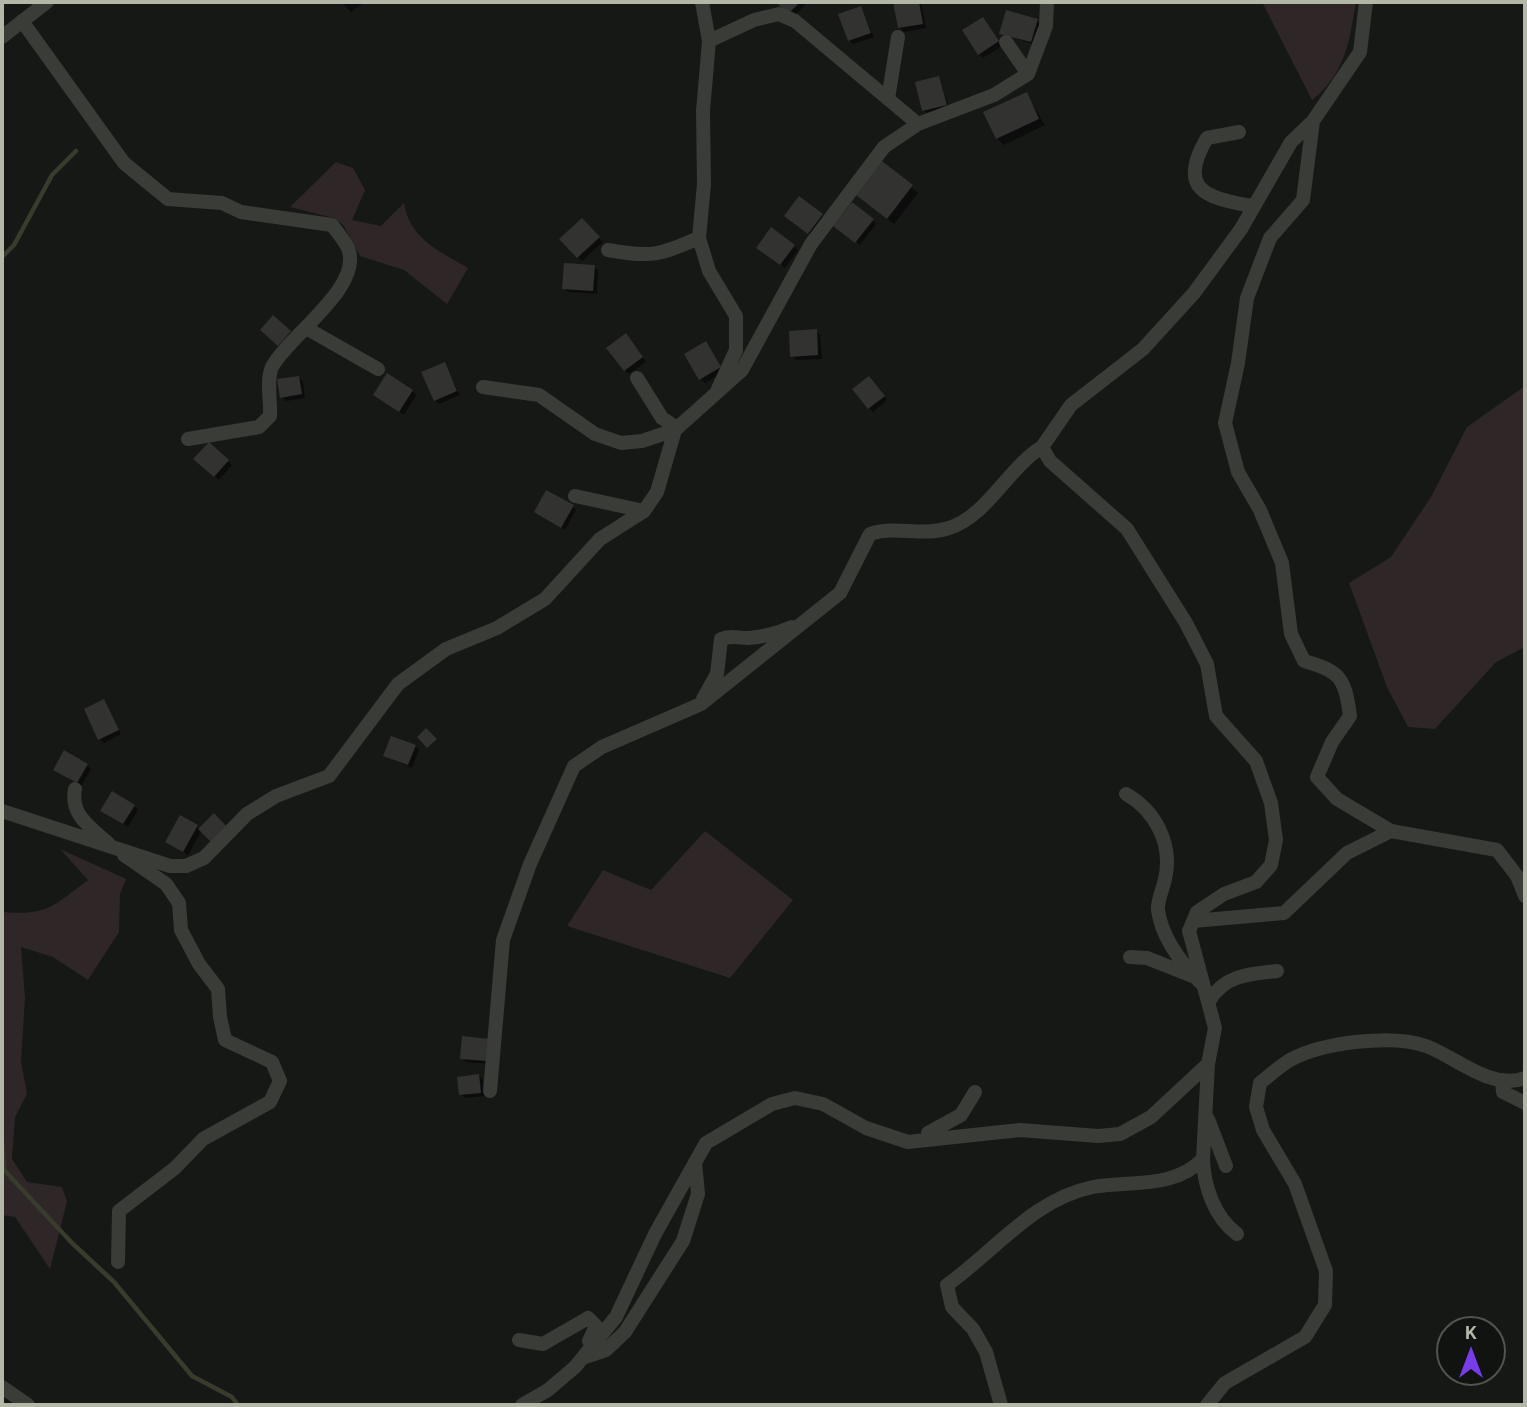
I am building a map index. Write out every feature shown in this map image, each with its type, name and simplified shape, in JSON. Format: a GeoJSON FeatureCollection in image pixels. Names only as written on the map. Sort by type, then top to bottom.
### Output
{"type":"FeatureCollection","features":[{"type":"Feature","properties":{"kind":"street"},"geometry":{"type":"LineString","coordinates":[[2,37],[47,2]]}},
{"type":"Feature","properties":{"kind":"street"},"geometry":{"type":"LineString","coordinates":[[702,2],[709,41],[703,111],[704,184],[699,238],[709,271],[736,316],[736,350],[714,397]]}},
{"type":"Feature","properties":{"kind":"street"},"geometry":{"type":"LineString","coordinates":[[483,387],[540,395],[587,429],[621,443],[642,442],[676,429],[741,370],[811,244],[884,147],[918,124],[994,95],[1028,74],[1046,26],[1047,2]]}},
{"type":"Feature","properties":{"kind":"street"},"geometry":{"type":"LineString","coordinates":[[490,1091],[503,940],[530,864],[574,766],[602,747],[701,704],[840,593],[870,534],[886,529],[921,534],[951,527],[994,495],[1022,460],[1042,447],[1071,405],[1143,349],[1194,293],[1241,229],[1291,142],[1313,121],[1360,52],[1367,2]]}},
{"type":"Feature","properties":{"kind":"street"},"geometry":{"type":"LineString","coordinates":[[709,41],[754,20],[779,14],[795,22],[918,124]]}},
{"type":"Feature","properties":{"kind":"street"},"geometry":{"type":"LineString","coordinates":[[22,21],[124,163],[168,199],[222,202],[241,212],[332,225],[349,249],[348,274],[306,328],[283,348],[270,371],[270,416],[259,427],[188,439]]}},
{"type":"Feature","properties":{"kind":"street"},"geometry":{"type":"LineString","coordinates":[[888,99],[898,37]]}},
{"type":"Feature","properties":{"kind":"street"},"geometry":{"type":"LineString","coordinates":[[1006,42],[1028,74]]}},
{"type":"Feature","properties":{"kind":"street"},"geometry":{"type":"LineString","coordinates":[[1313,121],[1303,200],[1270,238],[1247,298],[1238,363],[1225,423],[1238,472],[1260,510],[1282,563],[1291,634],[1304,661],[1328,667],[1345,683],[1350,716],[1332,742],[1317,777],[1337,799],[1391,831],[1497,850],[1517,876],[1525,896]]}},
{"type":"Feature","properties":{"kind":"street"},"geometry":{"type":"LineString","coordinates":[[1239,132],[1207,138],[1192,165],[1193,181],[1203,191],[1224,201],[1252,206]]}},
{"type":"Feature","properties":{"kind":"street"},"geometry":{"type":"LineString","coordinates":[[608,250],[643,257],[660,255],[699,238]]}},
{"type":"Feature","properties":{"kind":"street"},"geometry":{"type":"LineString","coordinates":[[306,328],[378,369]]}},
{"type":"Feature","properties":{"kind":"street"},"geometry":{"type":"LineString","coordinates":[[637,378],[662,418],[676,429]]}},
{"type":"Feature","properties":{"kind":"street"},"geometry":{"type":"LineString","coordinates":[[2,811],[170,866],[186,866],[204,858],[247,814],[276,796],[328,776],[398,684],[446,649],[497,628],[545,599],[600,540],[645,511],[657,492],[676,429]]}},
{"type":"Feature","properties":{"kind":"street"},"geometry":{"type":"LineString","coordinates":[[1042,447],[1050,461],[1127,529],[1186,623],[1207,664],[1216,716],[1256,761],[1271,803],[1276,840],[1271,865],[1256,882],[1224,894],[1197,912],[1189,931],[1215,1028],[1205,1111],[1204,1179],[1225,1225],[1237,1234]]}},
{"type":"Feature","properties":{"kind":"street"},"geometry":{"type":"LineString","coordinates":[[575,496],[645,511]]}},
{"type":"Feature","properties":{"kind":"street"},"geometry":{"type":"LineString","coordinates":[[701,704],[717,674],[721,639],[733,635],[746,638],[777,633],[803,623]]}},
{"type":"Feature","properties":{"kind":"street"},"geometry":{"type":"LineString","coordinates":[[75,789],[73,801],[79,817],[111,846],[166,884],[179,902],[181,930],[199,964],[218,989],[225,1040],[272,1062],[279,1081],[270,1102],[203,1139],[175,1168],[119,1211],[118,1262]]}},
{"type":"Feature","properties":{"kind":"street"},"geometry":{"type":"LineString","coordinates":[[1126,794],[1140,802],[1166,840],[1169,857],[1157,908],[1168,939],[1183,964],[1203,988]]}},
{"type":"Feature","properties":{"kind":"street"},"geometry":{"type":"LineString","coordinates":[[1193,921],[1284,913],[1347,853],[1391,831]]}},
{"type":"Feature","properties":{"kind":"street"},"geometry":{"type":"LineString","coordinates":[[1130,957],[1147,958],[1203,988],[1277,971]]}},
{"type":"Feature","properties":{"kind":"street"},"geometry":{"type":"LineString","coordinates":[[1207,1405],[1226,1383],[1305,1337],[1325,1305],[1326,1271],[1295,1184],[1263,1130],[1256,1107],[1260,1083],[1291,1059],[1348,1042],[1408,1040],[1502,1080],[1525,1078]]}},
{"type":"Feature","properties":{"kind":"street"},"geometry":{"type":"LineString","coordinates":[[522,1405],[548,1390],[579,1362],[616,1317],[655,1234],[706,1143],[772,1104],[796,1098],[823,1104],[866,1128],[908,1142],[1020,1129],[1098,1136],[1120,1133],[1151,1117],[1209,1064]]}},
{"type":"Feature","properties":{"kind":"street"},"geometry":{"type":"LineString","coordinates":[[1502,1080],[1503,1093],[1525,1103]]}},
{"type":"Feature","properties":{"kind":"street"},"geometry":{"type":"LineString","coordinates":[[908,1142],[961,1115],[975,1092]]}},
{"type":"Feature","properties":{"kind":"street"},"geometry":{"type":"LineString","coordinates":[[1205,1111],[1226,1166]]}},
{"type":"Feature","properties":{"kind":"street"},"geometry":{"type":"LineString","coordinates":[[1001,1405],[986,1352],[973,1329],[953,1307],[947,1285],[1050,1202],[1092,1187],[1146,1184],[1189,1173],[1203,1159]]}},
{"type":"Feature","properties":{"kind":"street"},"geometry":{"type":"LineString","coordinates":[[579,1362],[606,1350],[625,1332],[683,1241],[698,1194],[695,1162]]}},
{"type":"Feature","properties":{"kind":"street"},"geometry":{"type":"LineString","coordinates":[[520,1340],[543,1344],[588,1318],[596,1326],[579,1362]]}},
{"type":"Feature","properties":{"kind":"street"},"geometry":{"type":"LineString","coordinates":[[2,1387],[28,1405]]}},
{"type":"Feature","properties":{"kind":"shaded area"},"geometry":{"type":"Polygon","coordinates":[[[1262,2],[1356,2],[1348,43],[1339,68],[1312,100],[1262,2]]]}},
{"type":"Feature","properties":{"kind":"shaded area"},"geometry":{"type":"Polygon","coordinates":[[[336,162],[353,168],[365,190],[352,220],[381,226],[404,203],[412,226],[419,234],[436,249],[468,268],[447,304],[404,270],[360,256],[344,226],[334,218],[290,207],[336,162]]]}},
{"type":"Feature","properties":{"kind":"shaded area"},"geometry":{"type":"Polygon","coordinates":[[[1525,386],[1525,647],[1496,662],[1435,729],[1408,727],[1387,687],[1349,583],[1391,557],[1431,497],[1467,427],[1525,386]]]}},
{"type":"Feature","properties":{"kind":"shaded area"},"geometry":{"type":"Polygon","coordinates":[[[705,831],[793,900],[730,978],[567,926],[603,870],[651,890],[705,831]]]}},
{"type":"Feature","properties":{"kind":"shaded area"},"geometry":{"type":"Polygon","coordinates":[[[60,849],[126,879],[120,894],[119,932],[88,980],[53,957],[21,947],[25,998],[21,1061],[27,1094],[15,1117],[12,1159],[27,1182],[62,1187],[67,1201],[50,1269],[15,1217],[2,1215],[2,912],[30,912],[49,907],[88,880],[60,849]]]}},
{"type":"Feature","properties":{"kind":"building"},"geometry":{"type":"Polygon","coordinates":[[[776,2],[800,2],[788,14],[776,2]]]}},
{"type":"Feature","properties":{"kind":"building"},"geometry":{"type":"Polygon","coordinates":[[[893,2],[919,2],[923,24],[898,28],[893,2]]]}},
{"type":"Feature","properties":{"kind":"building"},"geometry":{"type":"Polygon","coordinates":[[[861,6],[871,33],[848,41],[838,14],[861,6]]]}},
{"type":"Feature","properties":{"kind":"building"},"geometry":{"type":"Polygon","coordinates":[[[1006,10],[1038,19],[1031,42],[999,34],[1006,10]]]}},
{"type":"Feature","properties":{"kind":"building"},"geometry":{"type":"Polygon","coordinates":[[[983,17],[999,41],[978,55],[962,30],[983,17]]]}},
{"type":"Feature","properties":{"kind":"building"},"geometry":{"type":"Polygon","coordinates":[[[939,76],[947,105],[922,111],[915,82],[939,76]]]}},
{"type":"Feature","properties":{"kind":"building"},"geometry":{"type":"Polygon","coordinates":[[[1027,92],[1039,119],[996,139],[983,112],[1027,92]]]}},
{"type":"Feature","properties":{"kind":"building"},"geometry":{"type":"Polygon","coordinates":[[[882,161],[913,185],[887,219],[856,195],[882,161]]]}},
{"type":"Feature","properties":{"kind":"building"},"geometry":{"type":"Polygon","coordinates":[[[799,196],[823,214],[808,234],[784,216],[799,196]]]}},
{"type":"Feature","properties":{"kind":"building"},"geometry":{"type":"Polygon","coordinates":[[[852,202],[874,219],[855,243],[833,226],[852,202]]]}},
{"type":"Feature","properties":{"kind":"building"},"geometry":{"type":"Polygon","coordinates":[[[582,218],[600,237],[577,258],[559,239],[582,218]]]}},
{"type":"Feature","properties":{"kind":"building"},"geometry":{"type":"Polygon","coordinates":[[[771,227],[795,245],[780,265],[756,248],[771,227]]]}},
{"type":"Feature","properties":{"kind":"building"},"geometry":{"type":"Polygon","coordinates":[[[564,263],[595,265],[593,291],[562,289],[564,263]]]}},
{"type":"Feature","properties":{"kind":"building"},"geometry":{"type":"Polygon","coordinates":[[[273,315],[291,331],[278,346],[260,330],[273,315]]]}},
{"type":"Feature","properties":{"kind":"building"},"geometry":{"type":"Polygon","coordinates":[[[817,329],[818,355],[790,357],[789,331],[817,329]]]}},
{"type":"Feature","properties":{"kind":"building"},"geometry":{"type":"Polygon","coordinates":[[[626,333],[643,357],[624,371],[606,348],[626,333]]]}},
{"type":"Feature","properties":{"kind":"building"},"geometry":{"type":"Polygon","coordinates":[[[706,341],[721,367],[699,380],[684,354],[706,341]]]}},
{"type":"Feature","properties":{"kind":"building"},"geometry":{"type":"Polygon","coordinates":[[[445,362],[457,391],[434,401],[421,372],[445,362]]]}},
{"type":"Feature","properties":{"kind":"building"},"geometry":{"type":"Polygon","coordinates":[[[387,373],[413,390],[399,412],[373,395],[387,373]]]}},
{"type":"Feature","properties":{"kind":"building"},"geometry":{"type":"Polygon","coordinates":[[[299,376],[302,394],[280,398],[277,379],[299,376]]]}},
{"type":"Feature","properties":{"kind":"building"},"geometry":{"type":"Polygon","coordinates":[[[869,376],[885,396],[868,409],[852,389],[869,376]]]}},
{"type":"Feature","properties":{"kind":"building"},"geometry":{"type":"Polygon","coordinates":[[[209,442],[229,460],[214,477],[193,459],[209,442]]]}},
{"type":"Feature","properties":{"kind":"building"},"geometry":{"type":"Polygon","coordinates":[[[546,490],[574,505],[561,528],[534,512],[546,490]]]}},
{"type":"Feature","properties":{"kind":"building"},"geometry":{"type":"Polygon","coordinates":[[[104,699],[119,730],[98,740],[84,709],[104,699]]]}},
{"type":"Feature","properties":{"kind":"building"},"geometry":{"type":"Polygon","coordinates":[[[426,728],[437,739],[427,748],[417,737],[426,728]]]}},
{"type":"Feature","properties":{"kind":"building"},"geometry":{"type":"Polygon","coordinates":[[[391,736],[416,745],[408,765],[383,756],[391,736]]]}},
{"type":"Feature","properties":{"kind":"building"},"geometry":{"type":"Polygon","coordinates":[[[64,750],[88,764],[77,783],[53,770],[64,750]]]}},
{"type":"Feature","properties":{"kind":"building"},"geometry":{"type":"Polygon","coordinates":[[[112,791],[135,805],[123,824],[100,811],[112,791]]]}},
{"type":"Feature","properties":{"kind":"building"},"geometry":{"type":"Polygon","coordinates":[[[214,813],[227,827],[211,842],[198,829],[214,813]]]}},
{"type":"Feature","properties":{"kind":"building"},"geometry":{"type":"Polygon","coordinates":[[[180,815],[198,825],[183,852],[165,842],[180,815]]]}},
{"type":"Feature","properties":{"kind":"building"},"geometry":{"type":"Polygon","coordinates":[[[462,1036],[489,1039],[487,1061],[460,1059],[462,1036]]]}},
{"type":"Feature","properties":{"kind":"building"},"geometry":{"type":"Polygon","coordinates":[[[479,1074],[481,1093],[459,1095],[457,1077],[479,1074]]]}},
{"type":"Feature","properties":{"kind":"waterway"},"geometry":{"type":"LineString","coordinates":[[2,257],[14,245],[52,175],[76,151]]}},
{"type":"Feature","properties":{"kind":"waterway"},"geometry":{"type":"LineString","coordinates":[[2,1143],[4,1170],[72,1243],[114,1282],[192,1376],[232,1397],[238,1405]]}}]}
